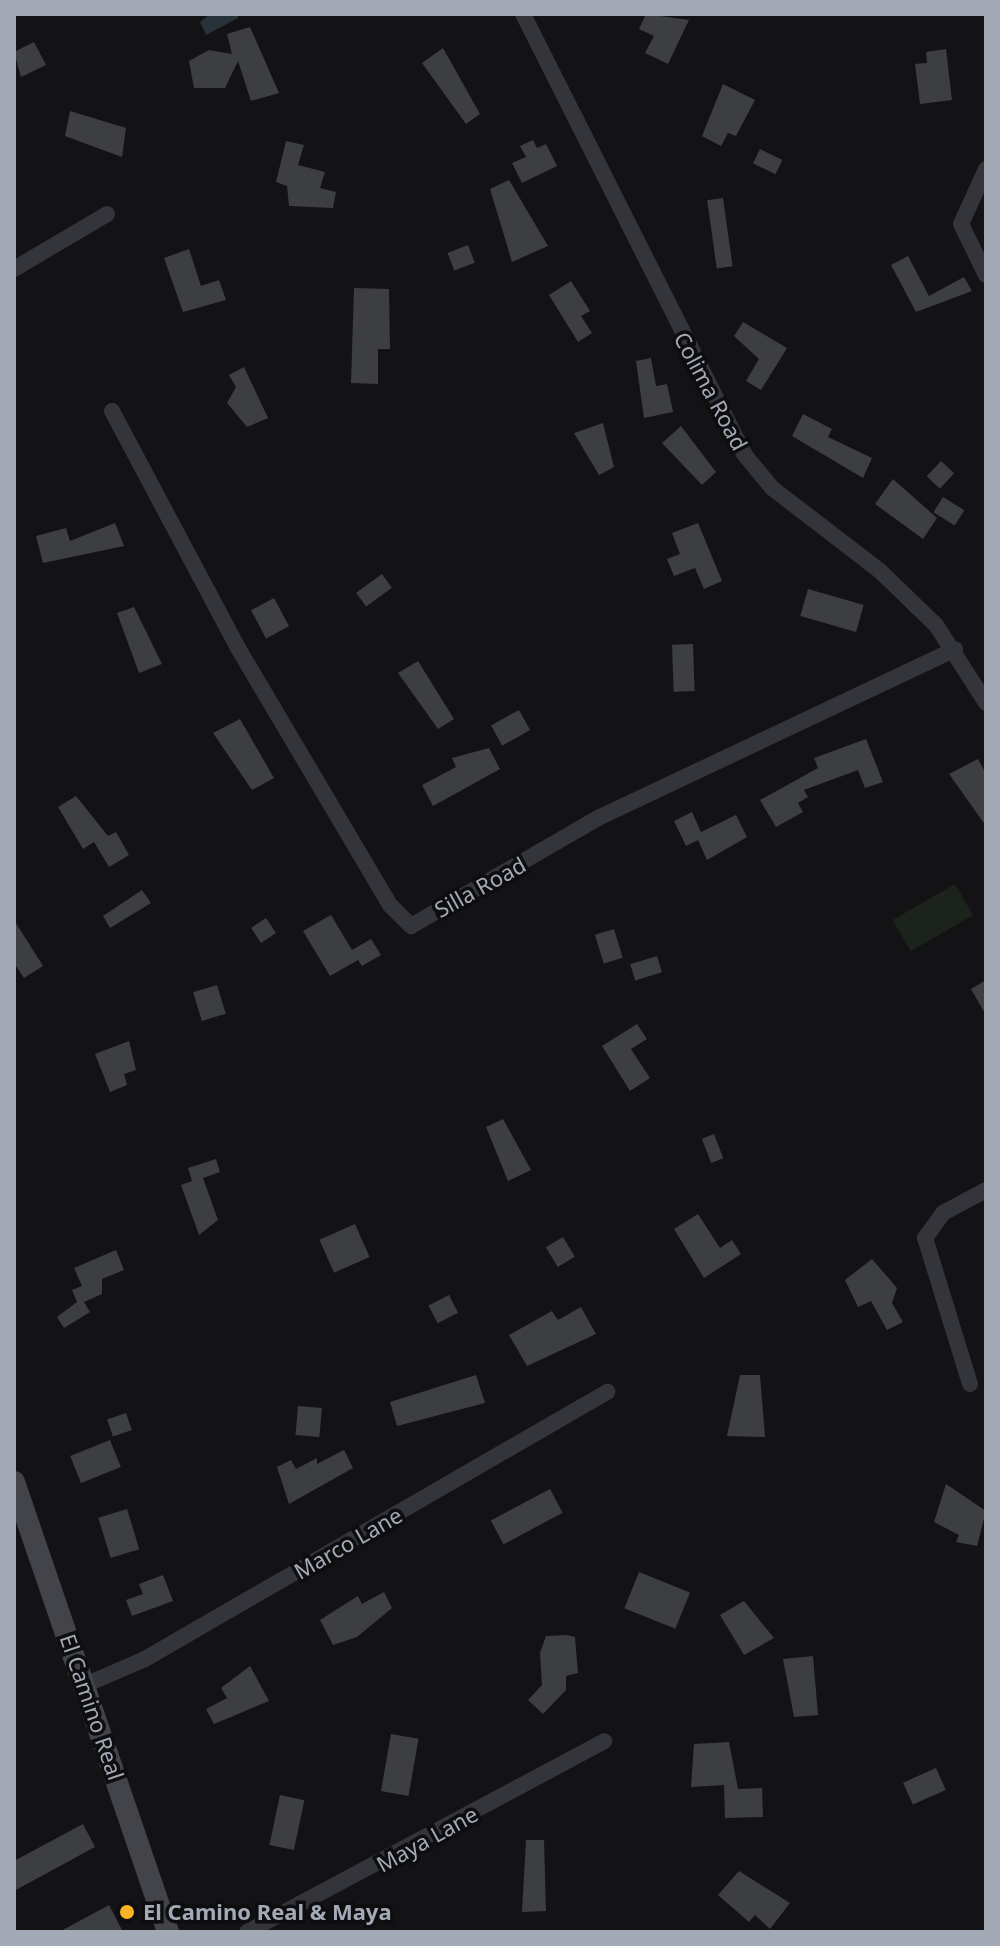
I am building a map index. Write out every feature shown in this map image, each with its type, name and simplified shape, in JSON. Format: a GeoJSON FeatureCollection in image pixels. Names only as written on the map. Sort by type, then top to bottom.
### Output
{"type":"FeatureCollection","features":[{"type":"Feature","properties":{"kind":"main road","name":"El Camino Real"},"geometry":{"type":"LineString","coordinates":[[14,1482],[168,1932]]}},
{"type":"Feature","properties":{"kind":"street","name":"Colima Road"},"geometry":{"type":"LineString","coordinates":[[523,14],[744,454],[772,488],[880,571],[955,649],[986,703]]}},
{"type":"Feature","properties":{"kind":"street"},"geometry":{"type":"LineString","coordinates":[[986,169],[961,224],[986,275]]}},
{"type":"Feature","properties":{"kind":"street"},"geometry":{"type":"LineString","coordinates":[[14,269],[107,214]]}},
{"type":"Feature","properties":{"kind":"street","name":"Silla Road"},"geometry":{"type":"LineString","coordinates":[[112,411],[238,648],[390,905],[411,926],[598,818],[955,649]]}},
{"type":"Feature","properties":{"kind":"street"},"geometry":{"type":"LineString","coordinates":[[970,1384],[925,1238],[943,1213],[986,1190]]}},
{"type":"Feature","properties":{"kind":"street","name":"Marco Lane"},"geometry":{"type":"LineString","coordinates":[[85,1685],[145,1659],[607,1392]]}},
{"type":"Feature","properties":{"kind":"street","name":"Maya Lane"},"geometry":{"type":"LineString","coordinates":[[247,1932],[604,1741]]}},
{"type":"Feature","properties":{"kind":"shaded area"},"geometry":{"type":"Polygon","coordinates":[[[210,14],[238,14],[238,18],[206,35],[200,22],[210,14]]]}},
{"type":"Feature","properties":{"kind":"shaded area"},"geometry":{"type":"Polygon","coordinates":[[[955,884],[973,915],[911,951],[893,920],[955,884]]]}},
{"type":"Feature","properties":{"kind":"building"},"geometry":{"type":"Polygon","coordinates":[[[646,14],[689,20],[668,64],[645,53],[654,36],[639,29],[646,14]]]}},
{"type":"Feature","properties":{"kind":"building"},"geometry":{"type":"Polygon","coordinates":[[[250,27],[279,93],[251,101],[238,61],[225,88],[194,88],[189,61],[209,50],[232,54],[227,34],[250,27]]]}},
{"type":"Feature","properties":{"kind":"building"},"geometry":{"type":"Polygon","coordinates":[[[34,42],[46,65],[21,77],[14,52],[34,42]]]}},
{"type":"Feature","properties":{"kind":"building"},"geometry":{"type":"Polygon","coordinates":[[[443,48],[480,114],[466,124],[422,63],[443,48]]]}},
{"type":"Feature","properties":{"kind":"building"},"geometry":{"type":"Polygon","coordinates":[[[946,49],[952,100],[920,104],[915,64],[927,63],[926,52],[946,49]]]}},
{"type":"Feature","properties":{"kind":"building"},"geometry":{"type":"Polygon","coordinates":[[[723,84],[755,100],[736,136],[728,133],[721,146],[702,136],[723,84]]]}},
{"type":"Feature","properties":{"kind":"building"},"geometry":{"type":"Polygon","coordinates":[[[70,111],[126,128],[122,157],[65,136],[70,111]]]}},
{"type":"Feature","properties":{"kind":"building"},"geometry":{"type":"Polygon","coordinates":[[[533,140],[537,148],[546,144],[557,166],[522,183],[512,163],[526,157],[520,146],[533,140]]]}},
{"type":"Feature","properties":{"kind":"building"},"geometry":{"type":"Polygon","coordinates":[[[286,141],[304,145],[298,165],[325,172],[320,188],[336,192],[333,208],[289,206],[287,186],[276,182],[286,141]]]}},
{"type":"Feature","properties":{"kind":"building"},"geometry":{"type":"Polygon","coordinates":[[[760,149],[782,160],[775,174],[753,163],[760,149]]]}},
{"type":"Feature","properties":{"kind":"building"},"geometry":{"type":"Polygon","coordinates":[[[509,180],[548,246],[512,262],[490,189],[509,180]]]}},
{"type":"Feature","properties":{"kind":"building"},"geometry":{"type":"Polygon","coordinates":[[[723,198],[733,266],[717,269],[707,200],[723,198]]]}},
{"type":"Feature","properties":{"kind":"building"},"geometry":{"type":"Polygon","coordinates":[[[468,245],[475,263],[454,271],[447,253],[468,245]]]}},
{"type":"Feature","properties":{"kind":"building"},"geometry":{"type":"Polygon","coordinates":[[[189,249],[201,286],[219,280],[226,300],[183,312],[164,258],[189,249]]]}},
{"type":"Feature","properties":{"kind":"building"},"geometry":{"type":"Polygon","coordinates":[[[908,256],[929,296],[964,277],[972,291],[916,312],[891,265],[908,256]]]}},
{"type":"Feature","properties":{"kind":"building"},"geometry":{"type":"Polygon","coordinates":[[[571,281],[590,311],[581,316],[592,333],[578,342],[549,295],[571,281]]]}},
{"type":"Feature","properties":{"kind":"building"},"geometry":{"type":"Polygon","coordinates":[[[354,288],[389,289],[390,349],[378,349],[378,384],[351,383],[354,288]]]}},
{"type":"Feature","properties":{"kind":"building"},"geometry":{"type":"Polygon","coordinates":[[[743,322],[787,348],[761,390],[746,381],[759,359],[734,336],[743,322]]]}},
{"type":"Feature","properties":{"kind":"building"},"geometry":{"type":"Polygon","coordinates":[[[651,358],[656,386],[667,384],[673,412],[644,418],[636,361],[651,358]]]}},
{"type":"Feature","properties":{"kind":"building"},"geometry":{"type":"Polygon","coordinates":[[[244,367],[268,418],[247,427],[227,403],[236,387],[229,375],[244,367]]]}},
{"type":"Feature","properties":{"kind":"building"},"geometry":{"type":"Polygon","coordinates":[[[803,414],[832,429],[828,437],[872,458],[863,478],[792,436],[803,414]]]}},
{"type":"Feature","properties":{"kind":"building"},"geometry":{"type":"Polygon","coordinates":[[[603,423],[614,467],[599,475],[574,433],[603,423]]]}},
{"type":"Feature","properties":{"kind":"building"},"geometry":{"type":"Polygon","coordinates":[[[681,426],[716,472],[702,485],[662,443],[681,426]]]}},
{"type":"Feature","properties":{"kind":"building"},"geometry":{"type":"Polygon","coordinates":[[[941,461],[954,473],[940,489],[927,476],[941,461]]]}},
{"type":"Feature","properties":{"kind":"building"},"geometry":{"type":"Polygon","coordinates":[[[893,479],[937,518],[923,539],[875,504],[893,479]]]}},
{"type":"Feature","properties":{"kind":"building"},"geometry":{"type":"Polygon","coordinates":[[[943,497],[964,510],[955,526],[933,512],[943,497]]]}},
{"type":"Feature","properties":{"kind":"building"},"geometry":{"type":"Polygon","coordinates":[[[115,523],[124,546],[43,563],[36,536],[66,528],[70,541],[115,523]]]}},
{"type":"Feature","properties":{"kind":"building"},"geometry":{"type":"Polygon","coordinates":[[[698,523],[722,581],[704,589],[695,568],[674,576],[667,559],[680,554],[672,533],[698,523]]]}},
{"type":"Feature","properties":{"kind":"building"},"geometry":{"type":"Polygon","coordinates":[[[382,574],[392,588],[366,607],[356,593],[382,574]]]}},
{"type":"Feature","properties":{"kind":"building"},"geometry":{"type":"Polygon","coordinates":[[[808,589],[864,605],[856,632],[800,616],[808,589]]]}},
{"type":"Feature","properties":{"kind":"building"},"geometry":{"type":"Polygon","coordinates":[[[274,598],[289,626],[266,638],[251,610],[274,598]]]}},
{"type":"Feature","properties":{"kind":"building"},"geometry":{"type":"Polygon","coordinates":[[[134,607],[162,664],[139,673],[117,613],[134,607]]]}},
{"type":"Feature","properties":{"kind":"building"},"geometry":{"type":"Polygon","coordinates":[[[693,644],[695,691],[674,692],[672,645],[693,644]]]}},
{"type":"Feature","properties":{"kind":"building"},"geometry":{"type":"Polygon","coordinates":[[[418,661],[454,719],[438,729],[398,673],[418,661]]]}},
{"type":"Feature","properties":{"kind":"building"},"geometry":{"type":"Polygon","coordinates":[[[519,710],[530,730],[502,746],[491,726],[519,710]]]}},
{"type":"Feature","properties":{"kind":"building"},"geometry":{"type":"Polygon","coordinates":[[[240,719],[274,778],[252,790],[213,733],[240,719]]]}},
{"type":"Feature","properties":{"kind":"building"},"geometry":{"type":"Polygon","coordinates":[[[866,739],[883,782],[865,788],[858,770],[804,790],[808,797],[798,803],[803,812],[776,827],[760,800],[818,768],[814,758],[866,739]]]}},
{"type":"Feature","properties":{"kind":"building"},"geometry":{"type":"Polygon","coordinates":[[[489,748],[500,769],[433,806],[422,785],[456,767],[452,758],[489,748]]]}},
{"type":"Feature","properties":{"kind":"building"},"geometry":{"type":"Polygon","coordinates":[[[978,759],[986,774],[986,826],[949,774],[978,759]]]}},
{"type":"Feature","properties":{"kind":"building"},"geometry":{"type":"Polygon","coordinates":[[[76,796],[108,836],[116,832],[129,855],[109,867],[94,842],[83,849],[58,807],[76,796]]]}},
{"type":"Feature","properties":{"kind":"building"},"geometry":{"type":"Polygon","coordinates":[[[692,812],[701,832],[736,815],[747,837],[707,860],[698,840],[686,846],[674,821],[692,812]]]}},
{"type":"Feature","properties":{"kind":"building"},"geometry":{"type":"Polygon","coordinates":[[[142,890],[151,903],[110,928],[103,916],[142,890]]]}},
{"type":"Feature","properties":{"kind":"building"},"geometry":{"type":"Polygon","coordinates":[[[331,915],[352,950],[371,939],[381,955],[362,966],[358,960],[330,976],[303,931],[331,915]]]}},
{"type":"Feature","properties":{"kind":"building"},"geometry":{"type":"Polygon","coordinates":[[[266,918],[276,933],[261,943],[251,928],[266,918]]]}},
{"type":"Feature","properties":{"kind":"building"},"geometry":{"type":"Polygon","coordinates":[[[14,920],[43,966],[24,978],[14,963],[14,920]]]}},
{"type":"Feature","properties":{"kind":"building"},"geometry":{"type":"Polygon","coordinates":[[[614,929],[623,958],[604,964],[595,935],[614,929]]]}},
{"type":"Feature","properties":{"kind":"building"},"geometry":{"type":"Polygon","coordinates":[[[657,956],[662,972],[635,980],[630,964],[657,956]]]}},
{"type":"Feature","properties":{"kind":"building"},"geometry":{"type":"Polygon","coordinates":[[[986,980],[986,1015],[971,989],[986,980]]]}},
{"type":"Feature","properties":{"kind":"building"},"geometry":{"type":"Polygon","coordinates":[[[217,985],[226,1014],[202,1021],[193,992],[217,985]]]}},
{"type":"Feature","properties":{"kind":"building"},"geometry":{"type":"Polygon","coordinates":[[[637,1024],[647,1039],[631,1049],[650,1078],[630,1091],[602,1046],[637,1024]]]}},
{"type":"Feature","properties":{"kind":"building"},"geometry":{"type":"Polygon","coordinates":[[[129,1041],[136,1070],[124,1074],[127,1085],[110,1092],[95,1054],[129,1041]]]}},
{"type":"Feature","properties":{"kind":"building"},"geometry":{"type":"Polygon","coordinates":[[[503,1119],[531,1170],[508,1181],[486,1127],[503,1119]]]}},
{"type":"Feature","properties":{"kind":"building"},"geometry":{"type":"Polygon","coordinates":[[[714,1134],[723,1158],[711,1163],[702,1139],[714,1134]]]}},
{"type":"Feature","properties":{"kind":"building"},"geometry":{"type":"Polygon","coordinates":[[[216,1159],[220,1172],[203,1178],[218,1220],[199,1235],[181,1185],[192,1181],[188,1168],[216,1159]]]}},
{"type":"Feature","properties":{"kind":"building"},"geometry":{"type":"Polygon","coordinates":[[[698,1214],[720,1248],[732,1240],[741,1254],[704,1278],[674,1229],[698,1214]]]}},
{"type":"Feature","properties":{"kind":"building"},"geometry":{"type":"Polygon","coordinates":[[[355,1224],[370,1257],[334,1273],[319,1240],[355,1224]]]}},
{"type":"Feature","properties":{"kind":"building"},"geometry":{"type":"Polygon","coordinates":[[[563,1237],[575,1257],[558,1267],[546,1247],[563,1237]]]}},
{"type":"Feature","properties":{"kind":"building"},"geometry":{"type":"Polygon","coordinates":[[[116,1250],[124,1270],[102,1279],[102,1294],[84,1302],[90,1312],[64,1328],[57,1317],[77,1302],[72,1290],[82,1286],[74,1268],[116,1250]]]}},
{"type":"Feature","properties":{"kind":"building"},"geometry":{"type":"Polygon","coordinates":[[[872,1259],[897,1288],[892,1303],[903,1322],[887,1330],[871,1301],[858,1307],[845,1280],[872,1259]]]}},
{"type":"Feature","properties":{"kind":"building"},"geometry":{"type":"Polygon","coordinates":[[[449,1295],[458,1313],[438,1323],[429,1305],[449,1295]]]}},
{"type":"Feature","properties":{"kind":"building"},"geometry":{"type":"Polygon","coordinates":[[[581,1307],[596,1334],[527,1366],[509,1335],[552,1311],[558,1320],[581,1307]]]}},
{"type":"Feature","properties":{"kind":"building"},"geometry":{"type":"Polygon","coordinates":[[[476,1375],[485,1403],[397,1426],[390,1402],[476,1375]]]}},
{"type":"Feature","properties":{"kind":"building"},"geometry":{"type":"Polygon","coordinates":[[[740,1375],[760,1375],[765,1437],[727,1436],[740,1375]]]}},
{"type":"Feature","properties":{"kind":"building"},"geometry":{"type":"Polygon","coordinates":[[[298,1406],[322,1408],[319,1437],[295,1435],[298,1406]]]}},
{"type":"Feature","properties":{"kind":"building"},"geometry":{"type":"Polygon","coordinates":[[[126,1413],[132,1430],[113,1437],[107,1420],[126,1413]]]}},
{"type":"Feature","properties":{"kind":"building"},"geometry":{"type":"Polygon","coordinates":[[[110,1440],[121,1467],[81,1483],[70,1456],[110,1440]]]}},
{"type":"Feature","properties":{"kind":"building"},"geometry":{"type":"Polygon","coordinates":[[[344,1450],[353,1468],[289,1504],[277,1467],[291,1460],[296,1469],[317,1458],[317,1464],[344,1450]]]}},
{"type":"Feature","properties":{"kind":"building"},"geometry":{"type":"Polygon","coordinates":[[[946,1484],[986,1511],[977,1546],[956,1542],[959,1535],[934,1522],[946,1484]]]}},
{"type":"Feature","properties":{"kind":"building"},"geometry":{"type":"Polygon","coordinates":[[[550,1489],[563,1513],[504,1544],[491,1520],[550,1489]]]}},
{"type":"Feature","properties":{"kind":"building"},"geometry":{"type":"Polygon","coordinates":[[[127,1509],[139,1549],[111,1558],[98,1518],[127,1509]]]}},
{"type":"Feature","properties":{"kind":"building"},"geometry":{"type":"Polygon","coordinates":[[[639,1572],[690,1593],[675,1629],[624,1608],[639,1572]]]}},
{"type":"Feature","properties":{"kind":"building"},"geometry":{"type":"Polygon","coordinates":[[[163,1575],[173,1601],[132,1616],[126,1600],[143,1594],[139,1584],[163,1575]]]}},
{"type":"Feature","properties":{"kind":"building"},"geometry":{"type":"Polygon","coordinates":[[[384,1592],[392,1608],[357,1637],[333,1645],[320,1620],[358,1596],[362,1604],[384,1592]]]}},
{"type":"Feature","properties":{"kind":"building"},"geometry":{"type":"Polygon","coordinates":[[[744,1601],[774,1638],[744,1655],[720,1615],[744,1601]]]}},
{"type":"Feature","properties":{"kind":"building"},"geometry":{"type":"Polygon","coordinates":[[[546,1636],[575,1637],[578,1673],[566,1676],[566,1690],[543,1714],[528,1700],[542,1685],[540,1653],[546,1636]]]}},
{"type":"Feature","properties":{"kind":"building"},"geometry":{"type":"Polygon","coordinates":[[[813,1656],[818,1715],[794,1717],[783,1659],[813,1656]]]}},
{"type":"Feature","properties":{"kind":"building"},"geometry":{"type":"Polygon","coordinates":[[[250,1666],[269,1701],[214,1724],[206,1709],[227,1698],[221,1688],[250,1666]]]}},
{"type":"Feature","properties":{"kind":"building"},"geometry":{"type":"Polygon","coordinates":[[[391,1734],[419,1739],[409,1796],[381,1791],[391,1734]]]}},
{"type":"Feature","properties":{"kind":"building"},"geometry":{"type":"Polygon","coordinates":[[[729,1742],[738,1789],[762,1788],[763,1817],[725,1818],[724,1785],[691,1787],[694,1744],[729,1742]]]}},
{"type":"Feature","properties":{"kind":"building"},"geometry":{"type":"Polygon","coordinates":[[[936,1768],[946,1790],[913,1805],[903,1783],[936,1768]]]}},
{"type":"Feature","properties":{"kind":"building"},"geometry":{"type":"Polygon","coordinates":[[[280,1795],[304,1800],[294,1850],[269,1845],[280,1795]]]}},
{"type":"Feature","properties":{"kind":"building"},"geometry":{"type":"Polygon","coordinates":[[[83,1824],[95,1847],[14,1891],[14,1861],[83,1824]]]}},
{"type":"Feature","properties":{"kind":"building"},"geometry":{"type":"Polygon","coordinates":[[[526,1840],[544,1840],[546,1911],[522,1912],[526,1840]]]}},
{"type":"Feature","properties":{"kind":"building"},"geometry":{"type":"Polygon","coordinates":[[[739,1871],[790,1903],[770,1929],[755,1915],[749,1922],[718,1895],[739,1871]]]}},
{"type":"Feature","properties":{"kind":"building"},"geometry":{"type":"Polygon","coordinates":[[[109,1905],[123,1932],[59,1932],[109,1905]]]}},
{"type":"Feature","properties":{"kind":"place","name":"El Camino Real & Maya"},"geometry":{"type":"Point","coordinates":[127,1912]}}]}
